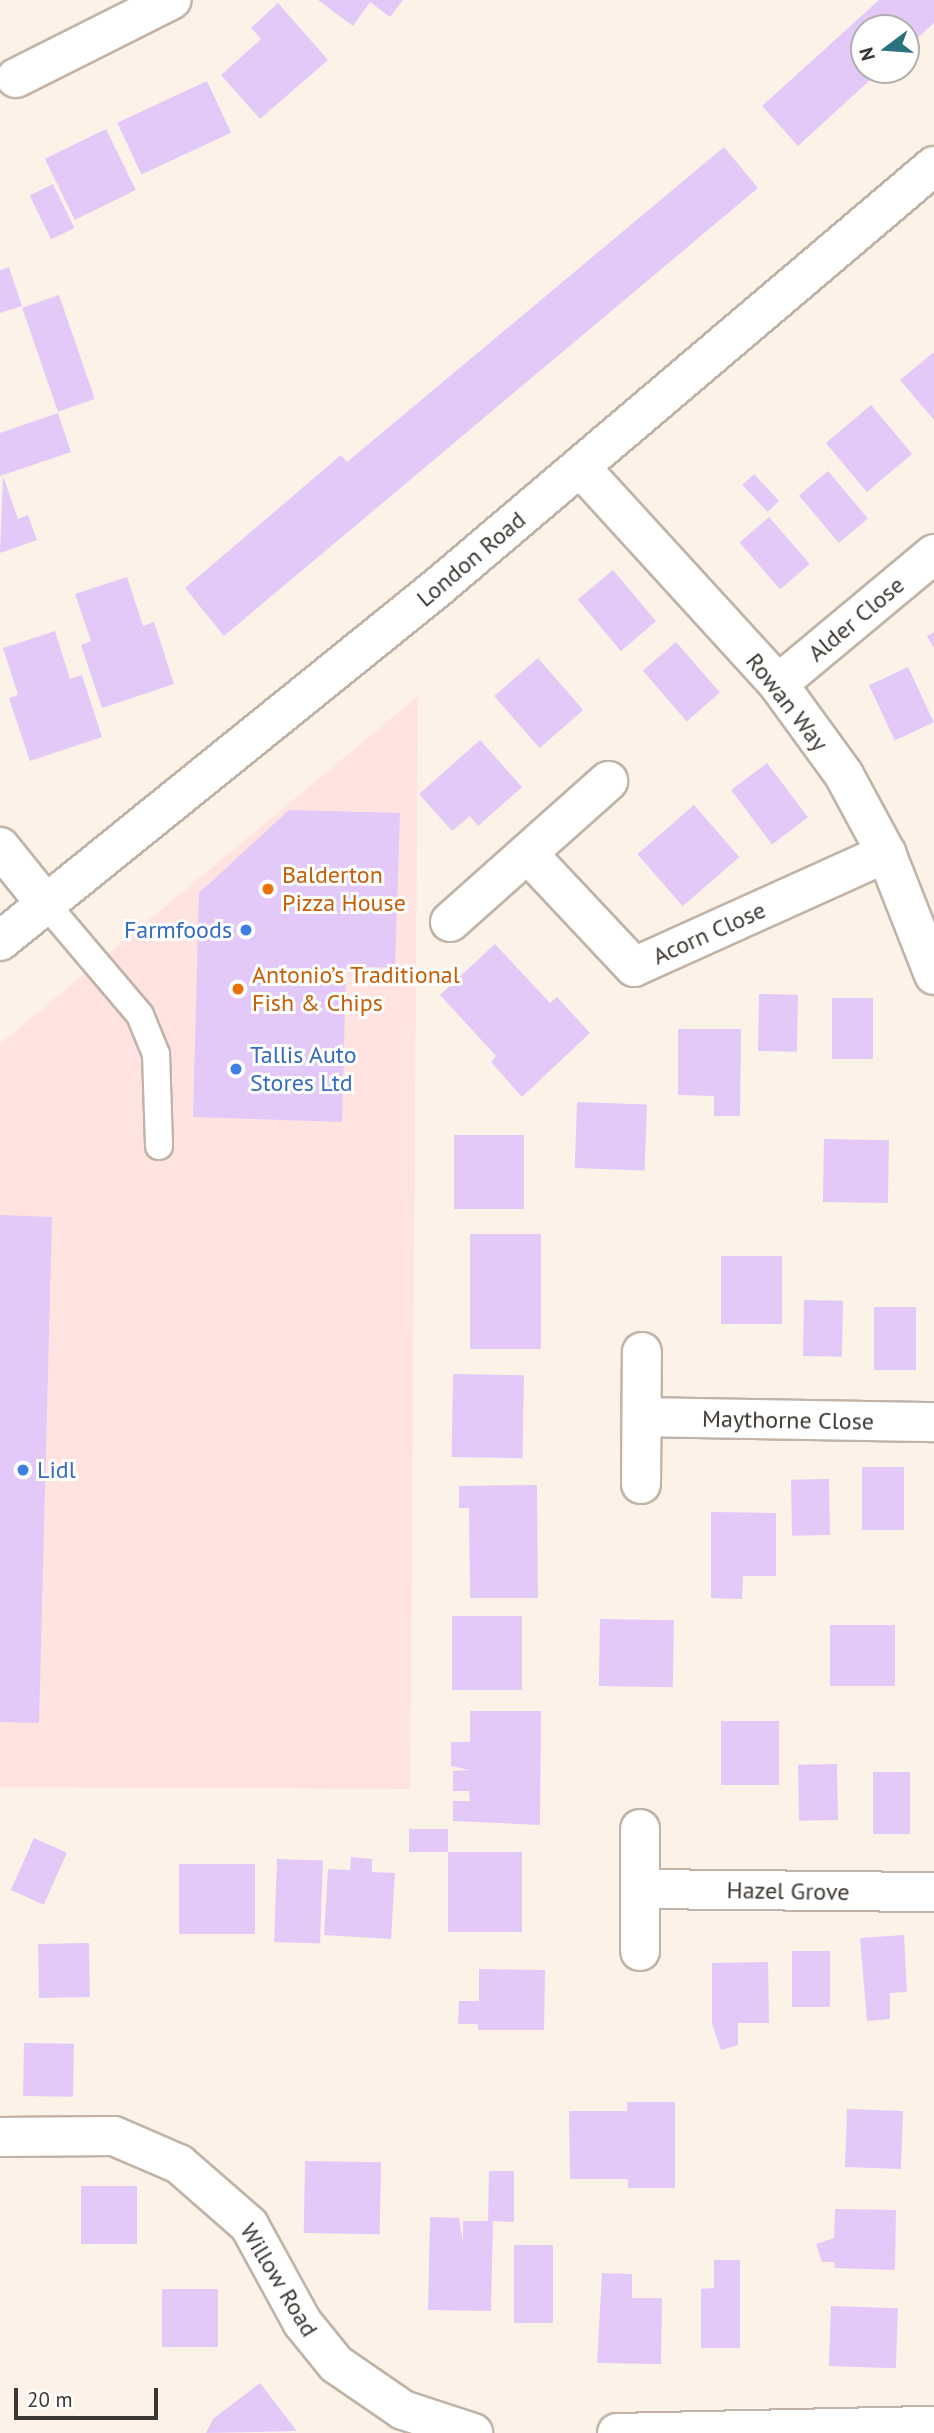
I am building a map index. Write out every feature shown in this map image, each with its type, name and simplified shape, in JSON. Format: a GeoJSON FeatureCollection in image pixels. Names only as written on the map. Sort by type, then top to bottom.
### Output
{"type":"FeatureCollection","features":[{"type":"Feature","properties":{"kind":"street"},"geometry":{"type":"LineString","coordinates":[[16,78],[171,0]]}},
{"type":"Feature","properties":{"kind":"street","name":"London Road"},"geometry":{"type":"LineString","coordinates":[[0,941],[580,467],[934,166]]}},
{"type":"Feature","properties":{"kind":"street","name":"Rowan Way"},"geometry":{"type":"LineString","coordinates":[[580,467],[778,684],[844,775],[886,853],[934,975]]}},
{"type":"Feature","properties":{"kind":"street","name":"Alder Close"},"geometry":{"type":"LineString","coordinates":[[778,684],[934,554]]}},
{"type":"Feature","properties":{"kind":"street"},"geometry":{"type":"LineString","coordinates":[[450,922],[608,781]]}},
{"type":"Feature","properties":{"kind":"street"},"geometry":{"type":"LineString","coordinates":[[0,847],[46,904]]}},
{"type":"Feature","properties":{"kind":"street","name":"Acorn Close"},"geometry":{"type":"LineString","coordinates":[[528,854],[634,967],[886,853]]}},
{"type":"Feature","properties":{"kind":"street"},"geometry":{"type":"LineString","coordinates":[[641,1484],[642,1352]]}},
{"type":"Feature","properties":{"kind":"street","name":"Maythorne Close"},"geometry":{"type":"LineString","coordinates":[[643,1417],[934,1423]]}},
{"type":"Feature","properties":{"kind":"street"},"geometry":{"type":"LineString","coordinates":[[640,1829],[640,1951]]}},
{"type":"Feature","properties":{"kind":"street","name":"Hazel Grove"},"geometry":{"type":"LineString","coordinates":[[641,1889],[934,1892]]}},
{"type":"Feature","properties":{"kind":"street","name":"Willow Road"},"geometry":{"type":"LineString","coordinates":[[0,2137],[114,2136],[179,2164],[248,2225],[302,2322],[336,2364],[403,2410],[473,2433]]}},
{"type":"Feature","properties":{"kind":"street"},"geometry":{"type":"LineString","coordinates":[[617,2433],[934,2426]]}},
{"type":"Feature","properties":{"kind":"lane"},"geometry":{"type":"LineString","coordinates":[[46,904],[140,1015],[156,1054],[159,1146]]}},
{"type":"Feature","properties":{"kind":"shaded area"},"geometry":{"type":"Polygon","coordinates":[[[418,696],[410,1789],[0,1787],[0,1044],[418,696]]]}},
{"type":"Feature","properties":{"kind":"building"},"geometry":{"type":"Polygon","coordinates":[[[318,0],[403,0],[390,17],[370,2],[353,26],[318,0]]]}},
{"type":"Feature","properties":{"kind":"building"},"geometry":{"type":"Polygon","coordinates":[[[879,0],[934,0],[934,23],[920,36],[920,14],[864,14],[879,0]]]}},
{"type":"Feature","properties":{"kind":"building"},"geometry":{"type":"Polygon","coordinates":[[[278,3],[328,60],[260,119],[221,75],[261,39],[251,28],[278,3]]]}},
{"type":"Feature","properties":{"kind":"building"},"geometry":{"type":"Polygon","coordinates":[[[850,26],[850,84],[866,84],[798,146],[762,106],[850,26]]]}},
{"type":"Feature","properties":{"kind":"building"},"geometry":{"type":"Polygon","coordinates":[[[207,81],[231,133],[141,174],[117,123],[207,81]]]}},
{"type":"Feature","properties":{"kind":"building"},"geometry":{"type":"Polygon","coordinates":[[[106,129],[136,190],[75,220],[45,159],[106,129]]]}},
{"type":"Feature","properties":{"kind":"building"},"geometry":{"type":"Polygon","coordinates":[[[724,147],[758,188],[224,636],[185,588],[341,455],[347,462],[724,147]]]}},
{"type":"Feature","properties":{"kind":"building"},"geometry":{"type":"Polygon","coordinates":[[[53,184],[74,228],[51,239],[30,195],[53,184]]]}},
{"type":"Feature","properties":{"kind":"building"},"geometry":{"type":"Polygon","coordinates":[[[9,267],[22,306],[0,313],[0,270],[9,267]]]}},
{"type":"Feature","properties":{"kind":"building"},"geometry":{"type":"Polygon","coordinates":[[[59,295],[95,399],[58,412],[22,308],[59,295]]]}},
{"type":"Feature","properties":{"kind":"building"},"geometry":{"type":"Polygon","coordinates":[[[934,352],[934,420],[900,380],[934,352]]]}},
{"type":"Feature","properties":{"kind":"building"},"geometry":{"type":"Polygon","coordinates":[[[871,405],[912,454],[867,492],[826,443],[871,405]]]}},
{"type":"Feature","properties":{"kind":"building"},"geometry":{"type":"Polygon","coordinates":[[[58,413],[71,452],[0,476],[0,433],[58,413]]]}},
{"type":"Feature","properties":{"kind":"building"},"geometry":{"type":"Polygon","coordinates":[[[828,471],[868,518],[839,543],[799,495],[828,471]]]}},
{"type":"Feature","properties":{"kind":"building"},"geometry":{"type":"Polygon","coordinates":[[[754,474],[779,501],[768,512],[742,485],[754,474]]]}},
{"type":"Feature","properties":{"kind":"building"},"geometry":{"type":"Polygon","coordinates":[[[3,476],[18,519],[28,515],[37,540],[0,553],[3,476]]]}},
{"type":"Feature","properties":{"kind":"building"},"geometry":{"type":"Polygon","coordinates":[[[769,517],[810,564],[780,589],[740,543],[769,517]]]}},
{"type":"Feature","properties":{"kind":"building"},"geometry":{"type":"Polygon","coordinates":[[[613,570],[656,621],[621,651],[578,600],[613,570]]]}},
{"type":"Feature","properties":{"kind":"building"},"geometry":{"type":"Polygon","coordinates":[[[127,577],[143,626],[154,622],[174,684],[102,708],[81,645],[91,641],[75,594],[127,577]]]}},
{"type":"Feature","properties":{"kind":"building"},"geometry":{"type":"Polygon","coordinates":[[[55,631],[70,679],[82,675],[102,737],[30,761],[9,698],[18,695],[3,648],[55,631]]]}},
{"type":"Feature","properties":{"kind":"building"},"geometry":{"type":"Polygon","coordinates":[[[934,632],[934,648],[927,636],[934,632]]]}},
{"type":"Feature","properties":{"kind":"building"},"geometry":{"type":"Polygon","coordinates":[[[676,642],[720,693],[687,721],[643,671],[676,642]]]}},
{"type":"Feature","properties":{"kind":"building"},"geometry":{"type":"Polygon","coordinates":[[[538,658],[583,710],[539,748],[494,696],[538,658]]]}},
{"type":"Feature","properties":{"kind":"building"},"geometry":{"type":"Polygon","coordinates":[[[908,667],[934,722],[895,740],[869,685],[908,667]]]}},
{"type":"Feature","properties":{"kind":"building"},"geometry":{"type":"Polygon","coordinates":[[[480,740],[522,787],[478,826],[470,816],[452,831],[419,794],[480,740]]]}},
{"type":"Feature","properties":{"kind":"building"},"geometry":{"type":"Polygon","coordinates":[[[767,763],[808,817],[772,844],[731,790],[767,763]]]}},
{"type":"Feature","properties":{"kind":"building"},"geometry":{"type":"Polygon","coordinates":[[[694,805],[739,857],[683,906],[637,854],[694,805]]]}},
{"type":"Feature","properties":{"kind":"building"},"geometry":{"type":"Polygon","coordinates":[[[289,810],[400,813],[395,968],[346,966],[342,1122],[193,1117],[199,893],[289,810]]]}},
{"type":"Feature","properties":{"kind":"building"},"geometry":{"type":"Polygon","coordinates":[[[495,944],[550,1003],[557,997],[590,1033],[522,1097],[491,1062],[496,1056],[440,995],[495,944]]]}},
{"type":"Feature","properties":{"kind":"building"},"geometry":{"type":"Polygon","coordinates":[[[759,994],[798,995],[797,1052],[758,1051],[759,994]]]}},
{"type":"Feature","properties":{"kind":"building"},"geometry":{"type":"Polygon","coordinates":[[[832,998],[873,998],[873,1059],[832,1059],[832,998]]]}},
{"type":"Feature","properties":{"kind":"building"},"geometry":{"type":"Polygon","coordinates":[[[678,1029],[741,1029],[740,1116],[714,1116],[714,1096],[678,1095],[678,1029]]]}},
{"type":"Feature","properties":{"kind":"building"},"geometry":{"type":"Polygon","coordinates":[[[577,1102],[647,1104],[645,1170],[575,1168],[577,1102]]]}},
{"type":"Feature","properties":{"kind":"building"},"geometry":{"type":"Polygon","coordinates":[[[454,1135],[524,1135],[524,1209],[454,1209],[454,1135]]]}},
{"type":"Feature","properties":{"kind":"building"},"geometry":{"type":"Polygon","coordinates":[[[824,1139],[889,1140],[888,1203],[823,1202],[824,1139]]]}},
{"type":"Feature","properties":{"kind":"building","name":"Lidl"},"geometry":{"type":"Polygon","coordinates":[[[0,1215],[52,1217],[39,1723],[0,1722],[0,1215]]]}},
{"type":"Feature","properties":{"kind":"building"},"geometry":{"type":"Polygon","coordinates":[[[470,1234],[541,1234],[541,1349],[470,1349],[470,1234]]]}},
{"type":"Feature","properties":{"kind":"building"},"geometry":{"type":"Polygon","coordinates":[[[721,1256],[782,1256],[782,1324],[721,1324],[721,1256]]]}},
{"type":"Feature","properties":{"kind":"building"},"geometry":{"type":"Polygon","coordinates":[[[804,1300],[843,1301],[842,1357],[803,1356],[804,1300]]]}},
{"type":"Feature","properties":{"kind":"building"},"geometry":{"type":"Polygon","coordinates":[[[874,1307],[916,1307],[916,1370],[874,1370],[874,1307]]]}},
{"type":"Feature","properties":{"kind":"building"},"geometry":{"type":"Polygon","coordinates":[[[453,1374],[524,1375],[523,1458],[452,1457],[453,1374]]]}},
{"type":"Feature","properties":{"kind":"building"},"geometry":{"type":"Polygon","coordinates":[[[862,1467],[904,1467],[904,1530],[862,1530],[862,1467]]]}},
{"type":"Feature","properties":{"kind":"building"},"geometry":{"type":"Polygon","coordinates":[[[829,1479],[830,1535],[792,1536],[791,1480],[829,1479]]]}},
{"type":"Feature","properties":{"kind":"building"},"geometry":{"type":"Polygon","coordinates":[[[537,1485],[538,1598],[470,1598],[469,1508],[459,1508],[459,1486],[537,1485]]]}},
{"type":"Feature","properties":{"kind":"building"},"geometry":{"type":"Polygon","coordinates":[[[711,1512],[776,1513],[776,1576],[743,1576],[742,1599],[711,1598],[711,1512]]]}},
{"type":"Feature","properties":{"kind":"building"},"geometry":{"type":"Polygon","coordinates":[[[452,1616],[522,1616],[522,1690],[452,1690],[452,1616]]]}},
{"type":"Feature","properties":{"kind":"building"},"geometry":{"type":"Polygon","coordinates":[[[600,1619],[674,1620],[673,1687],[599,1686],[600,1619]]]}},
{"type":"Feature","properties":{"kind":"building"},"geometry":{"type":"Polygon","coordinates":[[[830,1625],[895,1625],[895,1686],[830,1686],[830,1625]]]}},
{"type":"Feature","properties":{"kind":"building"},"geometry":{"type":"Polygon","coordinates":[[[470,1711],[541,1711],[540,1825],[453,1821],[453,1801],[470,1801],[469,1791],[453,1791],[453,1771],[469,1770],[451,1766],[451,1742],[470,1742],[470,1711]]]}},
{"type":"Feature","properties":{"kind":"building"},"geometry":{"type":"Polygon","coordinates":[[[721,1721],[779,1721],[779,1785],[721,1785],[721,1721]]]}},
{"type":"Feature","properties":{"kind":"building"},"geometry":{"type":"Polygon","coordinates":[[[837,1764],[838,1820],[799,1821],[798,1765],[837,1764]]]}},
{"type":"Feature","properties":{"kind":"building"},"geometry":{"type":"Polygon","coordinates":[[[873,1772],[910,1772],[910,1834],[873,1834],[873,1772]]]}},
{"type":"Feature","properties":{"kind":"building"},"geometry":{"type":"Polygon","coordinates":[[[409,1829],[448,1829],[448,1852],[409,1852],[409,1829]]]}},
{"type":"Feature","properties":{"kind":"building"},"geometry":{"type":"Polygon","coordinates":[[[34,1838],[67,1853],[44,1905],[11,1890],[34,1838]]]}},
{"type":"Feature","properties":{"kind":"building"},"geometry":{"type":"Polygon","coordinates":[[[448,1852],[522,1852],[522,1932],[448,1932],[448,1852]]]}},
{"type":"Feature","properties":{"kind":"building"},"geometry":{"type":"Polygon","coordinates":[[[351,1857],[372,1859],[372,1872],[395,1873],[391,1939],[324,1935],[328,1869],[350,1870],[351,1857]]]}},
{"type":"Feature","properties":{"kind":"building"},"geometry":{"type":"Polygon","coordinates":[[[277,1859],[323,1861],[320,1944],[274,1942],[277,1859]]]}},
{"type":"Feature","properties":{"kind":"building"},"geometry":{"type":"Polygon","coordinates":[[[179,1864],[255,1864],[255,1934],[179,1934],[179,1864]]]}},
{"type":"Feature","properties":{"kind":"building"},"geometry":{"type":"Polygon","coordinates":[[[904,1935],[907,1992],[890,1993],[890,2019],[867,2021],[860,1938],[904,1935]]]}},
{"type":"Feature","properties":{"kind":"building"},"geometry":{"type":"Polygon","coordinates":[[[89,1943],[90,1997],[39,1998],[38,1944],[89,1943]]]}},
{"type":"Feature","properties":{"kind":"building"},"geometry":{"type":"Polygon","coordinates":[[[792,1951],[830,1951],[830,2007],[792,2007],[792,1951]]]}},
{"type":"Feature","properties":{"kind":"building"},"geometry":{"type":"Polygon","coordinates":[[[768,1962],[769,2023],[738,2023],[738,2045],[721,2050],[712,2024],[712,1963],[768,1962]]]}},
{"type":"Feature","properties":{"kind":"building"},"geometry":{"type":"Polygon","coordinates":[[[479,1969],[545,1970],[544,2030],[478,2030],[478,2024],[458,2024],[459,2001],[479,2001],[479,1969]]]}},
{"type":"Feature","properties":{"kind":"building"},"geometry":{"type":"Polygon","coordinates":[[[24,2043],[74,2044],[73,2097],[23,2096],[24,2043]]]}},
{"type":"Feature","properties":{"kind":"building"},"geometry":{"type":"Polygon","coordinates":[[[627,2102],[675,2102],[675,2188],[628,2188],[628,2179],[570,2179],[569,2111],[627,2111],[627,2102]]]}},
{"type":"Feature","properties":{"kind":"building"},"geometry":{"type":"Polygon","coordinates":[[[847,2109],[903,2111],[901,2169],[845,2167],[847,2109]]]}},
{"type":"Feature","properties":{"kind":"building"},"geometry":{"type":"Polygon","coordinates":[[[305,2161],[381,2162],[380,2234],[304,2233],[305,2161]]]}},
{"type":"Feature","properties":{"kind":"building"},"geometry":{"type":"Polygon","coordinates":[[[489,2171],[514,2171],[514,2222],[493,2221],[491,2311],[428,2310],[430,2217],[459,2218],[463,2243],[463,2221],[488,2221],[489,2171]]]}},
{"type":"Feature","properties":{"kind":"building"},"geometry":{"type":"Polygon","coordinates":[[[81,2186],[137,2186],[137,2244],[81,2244],[81,2186]]]}},
{"type":"Feature","properties":{"kind":"building"},"geometry":{"type":"Polygon","coordinates":[[[835,2209],[896,2210],[895,2270],[835,2268],[834,2262],[822,2262],[816,2244],[834,2238],[835,2209]]]}},
{"type":"Feature","properties":{"kind":"building"},"geometry":{"type":"Polygon","coordinates":[[[514,2245],[553,2245],[553,2323],[514,2323],[514,2245]]]}},
{"type":"Feature","properties":{"kind":"building"},"geometry":{"type":"Polygon","coordinates":[[[714,2260],[740,2260],[740,2348],[701,2348],[701,2289],[714,2288],[714,2260]]]}},
{"type":"Feature","properties":{"kind":"building"},"geometry":{"type":"Polygon","coordinates":[[[602,2273],[632,2274],[632,2298],[662,2298],[661,2364],[597,2363],[602,2273]]]}},
{"type":"Feature","properties":{"kind":"building"},"geometry":{"type":"Polygon","coordinates":[[[162,2289],[218,2289],[218,2347],[162,2347],[162,2289]]]}},
{"type":"Feature","properties":{"kind":"building"},"geometry":{"type":"Polygon","coordinates":[[[831,2306],[898,2308],[896,2368],[829,2366],[831,2306]]]}},
{"type":"Feature","properties":{"kind":"building"},"geometry":{"type":"Polygon","coordinates":[[[260,2383],[297,2431],[206,2433],[213,2419],[260,2383]]]}},
{"type":"Feature","properties":{"kind":"place","name":"Balderton Pizza House"},"geometry":{"type":"Point","coordinates":[268,889]}},
{"type":"Feature","properties":{"kind":"place","name":"Farmfoods"},"geometry":{"type":"Point","coordinates":[246,930]}},
{"type":"Feature","properties":{"kind":"place","name":"Antonio’s Traditional Fish & Chips"},"geometry":{"type":"Point","coordinates":[238,989]}},
{"type":"Feature","properties":{"kind":"place","name":"Tallis Auto Stores Ltd"},"geometry":{"type":"Point","coordinates":[236,1069]}},
{"type":"Feature","properties":{"kind":"place","name":"Lidl"},"geometry":{"type":"Point","coordinates":[23,1470]}}]}
